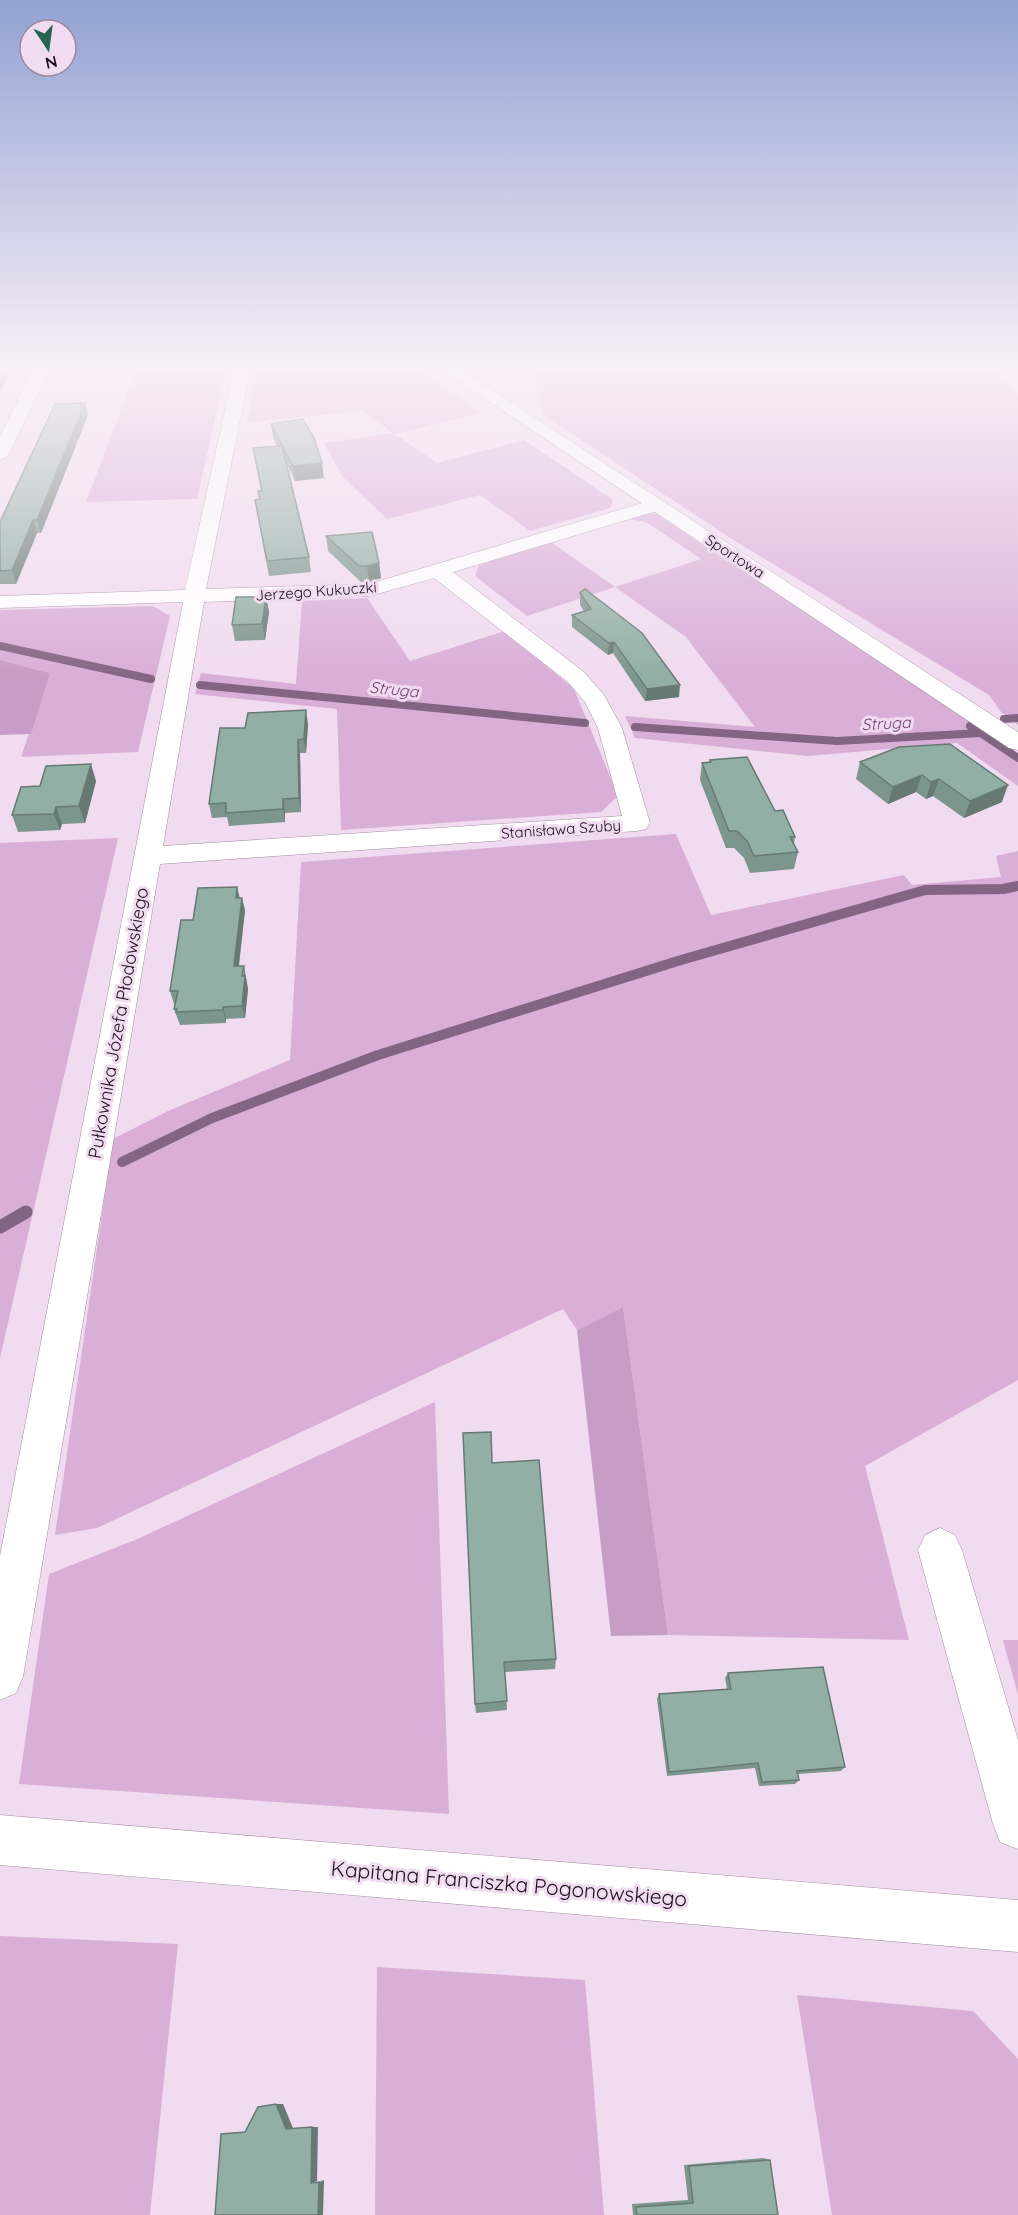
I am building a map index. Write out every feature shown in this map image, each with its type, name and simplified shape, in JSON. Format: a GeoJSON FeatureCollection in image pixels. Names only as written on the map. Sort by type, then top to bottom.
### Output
{"type":"FeatureCollection","features":[{"type":"Feature","properties":{"kind":"street","name":"Pułkownika Józefa Płodowskiego"},"geometry":{"type":"LineString","coordinates":[[0,1677],[194,598],[220,473]]}},
{"type":"Feature","properties":{"kind":"street","name":"Sportowa"},"geometry":{"type":"LineString","coordinates":[[608,473],[1018,743]]}},
{"type":"Feature","properties":{"kind":"street","name":"Jerzego Kukuczki"},"geometry":{"type":"LineString","coordinates":[[0,602],[194,598],[370,590],[656,505]]}},
{"type":"Feature","properties":{"kind":"street","name":"Stanisława Szuby"},"geometry":{"type":"LineString","coordinates":[[148,856],[638,823],[610,728],[596,700],[576,677],[437,570]]}},
{"type":"Feature","properties":{"kind":"street"},"geometry":{"type":"LineString","coordinates":[[940,1551],[1018,1824]]}},
{"type":"Feature","properties":{"kind":"street","name":"Kapitana Franciszka Pogonowskiego"},"geometry":{"type":"LineString","coordinates":[[0,1840],[1018,1926]]}},
{"type":"Feature","properties":{"kind":"shaded area"},"geometry":{"type":"Polygon","coordinates":[[[97,473],[203,473],[197,499],[86,502],[97,473]]]}},
{"type":"Feature","properties":{"kind":"shaded area"},"geometry":{"type":"Polygon","coordinates":[[[341,473],[573,473],[613,500],[610,508],[530,531],[480,495],[387,519],[341,473]]]}},
{"type":"Feature","properties":{"kind":"shaded area"},"geometry":{"type":"Polygon","coordinates":[[[632,473],[1018,473],[1018,725],[1001,712],[989,695],[735,541],[632,473]]]}},
{"type":"Feature","properties":{"kind":"shaded area"},"geometry":{"type":"Polygon","coordinates":[[[644,513],[656,514],[1018,754],[1018,786],[957,743],[808,756],[635,738],[625,716],[755,727],[686,637],[615,587],[701,559],[646,522],[628,519],[644,513]]]}},
{"type":"Feature","properties":{"kind":"shaded area"},"geometry":{"type":"Polygon","coordinates":[[[551,542],[615,587],[527,616],[475,576],[479,565],[551,542]]]}},
{"type":"Feature","properties":{"kind":"shaded area"},"geometry":{"type":"Polygon","coordinates":[[[367,598],[410,661],[505,631],[574,689],[618,796],[601,812],[341,830],[337,709],[195,694],[201,673],[296,684],[302,601],[367,598]]]}},
{"type":"Feature","properties":{"kind":"shaded area"},"geometry":{"type":"Polygon","coordinates":[[[153,606],[170,616],[138,752],[21,757],[50,673],[0,660],[0,610],[153,606]]]}},
{"type":"Feature","properties":{"kind":"shaded area"},"geometry":{"type":"Polygon","coordinates":[[[0,660],[50,673],[31,734],[0,735],[0,660]]]}},
{"type":"Feature","properties":{"kind":"shaded area"},"geometry":{"type":"Polygon","coordinates":[[[676,834],[711,915],[904,875],[912,885],[1001,877],[996,856],[1018,851],[1018,1380],[865,1466],[909,1640],[668,1635],[623,1307],[577,1330],[563,1309],[97,1528],[55,1535],[113,1139],[168,1111],[290,1060],[301,862],[676,834]]]}},
{"type":"Feature","properties":{"kind":"shaded area"},"geometry":{"type":"Polygon","coordinates":[[[118,838],[0,1358],[0,843],[118,838]]]}},
{"type":"Feature","properties":{"kind":"shaded area"},"geometry":{"type":"Polygon","coordinates":[[[623,1307],[668,1635],[611,1636],[577,1330],[623,1307]]]}},
{"type":"Feature","properties":{"kind":"shaded area"},"geometry":{"type":"Polygon","coordinates":[[[435,1402],[449,1814],[19,1784],[49,1574],[135,1540],[435,1402]]]}},
{"type":"Feature","properties":{"kind":"shaded area"},"geometry":{"type":"Polygon","coordinates":[[[1003,1640],[1018,1640],[1018,1695],[1003,1640]]]}},
{"type":"Feature","properties":{"kind":"shaded area"},"geometry":{"type":"Polygon","coordinates":[[[0,1936],[178,1944],[150,2215],[0,2215],[0,1936]]]}},
{"type":"Feature","properties":{"kind":"shaded area"},"geometry":{"type":"Polygon","coordinates":[[[377,1967],[585,1980],[604,2215],[375,2215],[377,1967]]]}},
{"type":"Feature","properties":{"kind":"shaded area"},"geometry":{"type":"Polygon","coordinates":[[[797,1995],[973,2011],[1018,2059],[1018,2215],[832,2215],[797,1995]]]}},
{"type":"Feature","properties":{"kind":"building"},"geometry":{"type":"Polygon","coordinates":[[[23,473],[56,473],[37,520],[33,520],[12,570],[0,571],[0,522],[23,473]]]}},
{"type":"Feature","properties":{"kind":"building"},"geometry":{"type":"Polygon","coordinates":[[[258,473],[289,473],[309,557],[267,561],[255,500],[260,499],[258,491],[262,491],[258,473]]]}},
{"type":"Feature","properties":{"kind":"building"},"geometry":{"type":"Polygon","coordinates":[[[372,532],[379,563],[367,566],[359,566],[326,536],[372,532]]]}},
{"type":"Feature","properties":{"kind":"building"},"geometry":{"type":"Polygon","coordinates":[[[585,589],[642,633],[680,685],[647,689],[614,642],[609,643],[572,615],[591,609],[580,593],[585,589]]]}},
{"type":"Feature","properties":{"kind":"building"},"geometry":{"type":"Polygon","coordinates":[[[236,597],[266,597],[262,624],[232,625],[236,597]]]}},
{"type":"Feature","properties":{"kind":"building"},"geometry":{"type":"Polygon","coordinates":[[[306,710],[304,739],[298,740],[299,798],[283,799],[283,809],[226,813],[226,803],[209,804],[220,728],[245,728],[248,713],[306,710]]]}},
{"type":"Feature","properties":{"kind":"building"},"geometry":{"type":"Polygon","coordinates":[[[950,744],[1008,785],[970,801],[939,779],[931,782],[922,775],[893,787],[860,762],[899,747],[950,744]]]}},
{"type":"Feature","properties":{"kind":"building"},"geometry":{"type":"Polygon","coordinates":[[[747,757],[775,811],[783,810],[795,837],[790,837],[798,852],[754,856],[747,841],[737,831],[729,831],[702,763],[711,762],[710,760],[747,757]]]}},
{"type":"Feature","properties":{"kind":"building"},"geometry":{"type":"Polygon","coordinates":[[[91,764],[79,806],[56,807],[54,814],[12,815],[21,787],[40,786],[46,766],[91,764]]]}},
{"type":"Feature","properties":{"kind":"building"},"geometry":{"type":"Polygon","coordinates":[[[237,887],[236,898],[242,898],[234,966],[244,966],[242,1006],[223,1007],[223,1010],[176,1012],[177,1009],[174,1009],[178,991],[170,991],[181,920],[193,920],[198,888],[237,887]]]}},
{"type":"Feature","properties":{"kind":"building"},"geometry":{"type":"Polygon","coordinates":[[[491,1432],[492,1463],[539,1460],[556,1659],[504,1662],[507,1701],[475,1704],[463,1433],[491,1432]]]}},
{"type":"Feature","properties":{"kind":"building"},"geometry":{"type":"Polygon","coordinates":[[[823,1667],[845,1767],[797,1771],[799,1780],[762,1782],[758,1763],[669,1772],[659,1694],[731,1689],[728,1673],[823,1667]]]}},
{"type":"Feature","properties":{"kind":"building"},"geometry":{"type":"Polygon","coordinates":[[[276,2104],[286,2129],[312,2127],[311,2183],[319,2182],[318,2215],[215,2215],[221,2134],[245,2132],[258,2107],[276,2104]]]}},
{"type":"Feature","properties":{"kind":"building"},"geometry":{"type":"Polygon","coordinates":[[[770,2160],[778,2215],[637,2215],[636,2207],[693,2203],[689,2166],[770,2160]]]}},
{"type":"Feature","properties":{"kind":"waterway","name":"Struga"},"geometry":{"type":"LineString","coordinates":[[0,646],[151,679]]}},
{"type":"Feature","properties":{"kind":"waterway","name":"Struga"},"geometry":{"type":"LineString","coordinates":[[200,685],[585,723]]}},
{"type":"Feature","properties":{"kind":"waterway","name":"Struga"},"geometry":{"type":"LineString","coordinates":[[1004,719],[1018,718]]}},
{"type":"Feature","properties":{"kind":"waterway","name":"Struga"},"geometry":{"type":"LineString","coordinates":[[970,726],[981,733]]}},
{"type":"Feature","properties":{"kind":"waterway","name":"Struga"},"geometry":{"type":"LineString","coordinates":[[635,727],[837,741],[981,733]]}},
{"type":"Feature","properties":{"kind":"waterway"},"geometry":{"type":"LineString","coordinates":[[981,733],[1018,758]]}},
{"type":"Feature","properties":{"kind":"waterway"},"geometry":{"type":"LineString","coordinates":[[122,1162],[212,1118],[378,1055],[681,960],[925,890],[1003,889],[1018,886]]}},
{"type":"Feature","properties":{"kind":"waterway"},"geometry":{"type":"LineString","coordinates":[[0,1227],[26,1212]]}}]}
